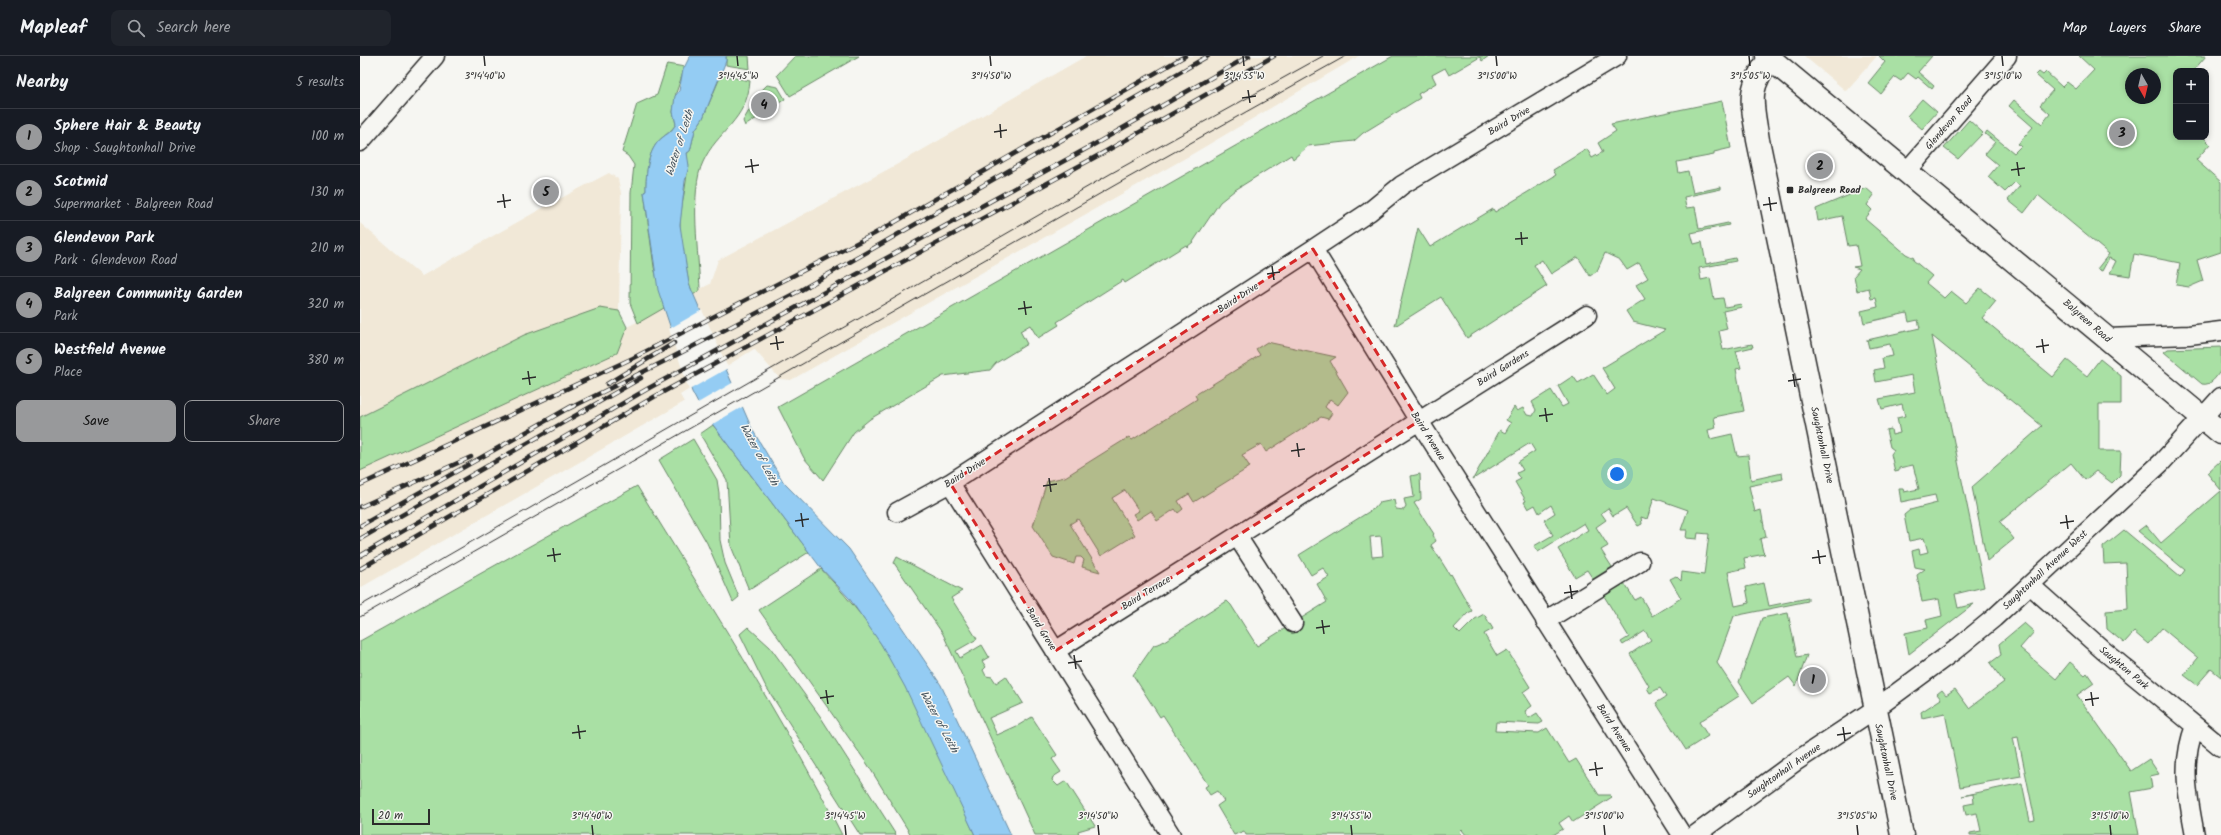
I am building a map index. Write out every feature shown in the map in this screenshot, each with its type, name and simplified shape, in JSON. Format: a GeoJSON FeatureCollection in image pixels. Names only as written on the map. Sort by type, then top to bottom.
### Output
{"type":"FeatureCollection","features":[{"type":"Feature","properties":{"kind":"street"},"geometry":{"type":"LineString","coordinates":[[360,142],[435,56]]}},
{"type":"Feature","properties":{"kind":"street","name":"Baird Drive"},"geometry":{"type":"LineString","coordinates":[[897,512],[950,483],[1313,249],[1369,212],[1402,185],[1617,56]]}},
{"type":"Feature","properties":{"kind":"street","name":"Glendevon Road"},"geometry":{"type":"LineString","coordinates":[[1907,171],[2007,56]]}},
{"type":"Feature","properties":{"kind":"street","name":"Balgreen Road"},"geometry":{"type":"LineString","coordinates":[[1768,57],[2221,433]]}},
{"type":"Feature","properties":{"kind":"street","name":"Saughtonhall Drive"},"geometry":{"type":"LineString","coordinates":[[1768,57],[1754,83],[1752,92],[1758,140],[1902,835]]}},
{"type":"Feature","properties":{"kind":"street","name":"Baird Avenue"},"geometry":{"type":"LineString","coordinates":[[1313,249],[1419,421],[1682,835]]}},
{"type":"Feature","properties":{"kind":"street","name":"Baird Gardens"},"geometry":{"type":"LineString","coordinates":[[1419,421],[1587,315]]}},
{"type":"Feature","properties":{"kind":"street"},"geometry":{"type":"LineString","coordinates":[[2107,338],[2189,335],[2221,331]]}},
{"type":"Feature","properties":{"kind":"street","name":"Saughtonhall Avenue West"},"geometry":{"type":"LineString","coordinates":[[1875,708],[1955,650],[2030,585],[2162,462],[2221,397]]}},
{"type":"Feature","properties":{"kind":"street","name":"Baird Terrace"},"geometry":{"type":"LineString","coordinates":[[1055,651],[1419,421]]}},
{"type":"Feature","properties":{"kind":"street","name":"Baird Grove"},"geometry":{"type":"LineString","coordinates":[[950,483],[1171,835]]}},
{"type":"Feature","properties":{"kind":"street"},"geometry":{"type":"LineString","coordinates":[[1237,536],[1293,623]]}},
{"type":"Feature","properties":{"kind":"street"},"geometry":{"type":"LineString","coordinates":[[1545,621],[1640,562]]}},
{"type":"Feature","properties":{"kind":"street","name":"Saughton Park"},"geometry":{"type":"LineString","coordinates":[[2030,585],[2104,651],[2221,747]]}},
{"type":"Feature","properties":{"kind":"street","name":"Saughtonhall Avenue"},"geometry":{"type":"LineString","coordinates":[[1694,835],[1795,762],[1875,708]]}},
{"type":"Feature","properties":{"kind":"street"},"geometry":{"type":"LineString","coordinates":[[2195,726],[2187,755],[2185,780],[2195,835]]}},
{"type":"Feature","properties":{"kind":"highlighted area"},"geometry":{"type":"Polygon","coordinates":[[[1313,249],[1419,421],[1055,651],[950,483],[1313,249]]]}},
{"type":"Feature","properties":{"kind":"shaded area"},"geometry":{"type":"Polygon","coordinates":[[[1086,56],[1359,56],[1189,156],[791,380],[780,379],[754,349],[680,395],[684,402],[360,588],[360,471],[617,353],[627,327],[710,284],[718,260],[896,165],[1086,56]]]}},
{"type":"Feature","properties":{"kind":"shaded area"},"geometry":{"type":"Polygon","coordinates":[[[1804,56],[1877,56],[1846,91],[1804,56]]]}},
{"type":"Feature","properties":{"kind":"shaded area"},"geometry":{"type":"Polygon","coordinates":[[[609,173],[618,179],[621,193],[619,311],[385,408],[360,421],[360,223],[422,276],[548,205],[609,173]]]}},
{"type":"Feature","properties":{"kind":"green space"},"geometry":{"type":"Polygon","coordinates":[[[726,56],[749,56],[750,69],[726,65],[726,56]]]}},
{"type":"Feature","properties":{"kind":"green space"},"geometry":{"type":"Polygon","coordinates":[[[795,56],[859,56],[790,96],[777,75],[795,56]]]}},
{"type":"Feature","properties":{"kind":"green space"},"geometry":{"type":"Polygon","coordinates":[[[1393,56],[1489,56],[1482,61],[1480,57],[1449,75],[1445,68],[1432,75],[1436,83],[1418,94],[1420,98],[1363,133],[1354,141],[1308,146],[1293,159],[1291,155],[1235,190],[1220,202],[1193,242],[1187,247],[1186,245],[1125,283],[1123,280],[1057,322],[1059,325],[1038,338],[1030,325],[1020,331],[1027,344],[996,363],[990,370],[943,376],[870,419],[854,432],[823,480],[804,458],[778,407],[1393,56]]]}},
{"type":"Feature","properties":{"kind":"green space"},"geometry":{"type":"Polygon","coordinates":[[[1879,56],[1932,56],[1918,72],[1934,86],[1932,89],[1918,77],[1916,79],[1908,73],[1901,81],[1895,77],[1881,94],[1868,83],[1885,62],[1879,56]]]}},
{"type":"Feature","properties":{"kind":"green space"},"geometry":{"type":"Polygon","coordinates":[[[2079,56],[2206,56],[2196,68],[2173,68],[2173,140],[2206,140],[2210,144],[2196,160],[2221,182],[2221,252],[2197,260],[2203,281],[2189,287],[2176,285],[2180,263],[2134,254],[2130,276],[2110,273],[2116,261],[2109,258],[2102,271],[2097,269],[2109,254],[2038,195],[2024,213],[2008,200],[2020,186],[2015,182],[2005,192],[1988,177],[1998,165],[1985,154],[1995,142],[1985,134],[1987,131],[2014,153],[2021,146],[2018,144],[2033,127],[2009,106],[2014,100],[2042,124],[2050,114],[2040,105],[2053,90],[2036,75],[2039,72],[2043,75],[2046,72],[2062,87],[2067,82],[2076,89],[2094,70],[2079,56]]]}},
{"type":"Feature","properties":{"kind":"green space"},"geometry":{"type":"Polygon","coordinates":[[[667,64],[685,67],[676,93],[673,112],[676,124],[654,148],[648,162],[646,192],[644,192],[654,267],[664,308],[638,323],[630,303],[631,193],[634,165],[628,156],[622,152],[637,104],[657,95],[667,64]]]}},
{"type":"Feature","properties":{"kind":"green space"},"geometry":{"type":"Polygon","coordinates":[[[721,75],[750,81],[748,95],[738,116],[709,151],[699,174],[696,189],[696,224],[700,290],[693,295],[684,260],[680,232],[688,162],[687,153],[690,151],[695,130],[703,118],[721,75]]]}},
{"type":"Feature","properties":{"kind":"green space"},"geometry":{"type":"Polygon","coordinates":[[[767,85],[778,87],[785,99],[745,126],[743,121],[759,93],[767,85]]]}},
{"type":"Feature","properties":{"kind":"green space"},"geometry":{"type":"Polygon","coordinates":[[[1922,99],[1937,112],[1922,129],[1907,116],[1922,99]]]}},
{"type":"Feature","properties":{"kind":"green space"},"geometry":{"type":"Polygon","coordinates":[[[1722,101],[1731,148],[1714,152],[1714,155],[1677,162],[1679,173],[1688,171],[1693,193],[1721,187],[1721,189],[1684,197],[1686,208],[1695,207],[1699,229],[1728,223],[1729,225],[1691,233],[1694,244],[1702,242],[1706,264],[1735,258],[1736,261],[1699,268],[1701,280],[1710,278],[1714,299],[1723,298],[1725,307],[1741,304],[1742,307],[1723,311],[1727,329],[1719,331],[1723,350],[1752,344],[1753,347],[1736,351],[1741,368],[1736,369],[1744,411],[1714,417],[1716,428],[1708,430],[1710,439],[1732,434],[1737,456],[1748,455],[1751,480],[1782,473],[1783,479],[1749,486],[1755,512],[1761,510],[1766,537],[1760,539],[1763,552],[1765,554],[1744,558],[1746,568],[1728,572],[1735,606],[1749,603],[1746,587],[1764,583],[1769,606],[1808,598],[1808,601],[1734,616],[1717,663],[1739,696],[1699,722],[1708,736],[1686,750],[1656,703],[1666,697],[1660,688],[1650,693],[1647,688],[1649,686],[1630,654],[1651,640],[1645,631],[1623,645],[1621,642],[1629,637],[1604,596],[1624,583],[1635,600],[1641,597],[1652,616],[1681,598],[1670,579],[1676,576],[1681,581],[1682,572],[1704,575],[1709,534],[1698,533],[1697,539],[1686,538],[1687,530],[1681,530],[1688,510],[1654,498],[1647,519],[1641,517],[1642,524],[1638,526],[1626,508],[1613,516],[1608,508],[1601,513],[1606,520],[1596,527],[1608,546],[1601,550],[1612,567],[1593,579],[1587,570],[1575,577],[1558,549],[1588,530],[1584,523],[1538,552],[1534,546],[1553,535],[1544,520],[1555,513],[1551,505],[1539,513],[1535,505],[1528,509],[1524,502],[1526,501],[1515,482],[1521,479],[1517,473],[1523,470],[1518,462],[1535,451],[1530,443],[1473,479],[1500,430],[1505,433],[1511,423],[1506,420],[1514,407],[1517,411],[1523,408],[1527,415],[1533,416],[1536,410],[1532,402],[1551,390],[1562,407],[1568,404],[1558,386],[1573,376],[1578,383],[1593,374],[1607,395],[1615,389],[1602,368],[1665,330],[1633,322],[1626,311],[1645,299],[1636,285],[1648,278],[1639,263],[1627,270],[1620,260],[1605,253],[1597,271],[1590,276],[1578,257],[1551,274],[1542,260],[1534,265],[1547,286],[1467,338],[1441,297],[1395,326],[1418,228],[1430,247],[1493,209],[1495,212],[1556,175],[1553,170],[1587,149],[1592,158],[1603,152],[1598,143],[1616,131],[1611,124],[1722,101]]]}},
{"type":"Feature","properties":{"kind":"green space"},"geometry":{"type":"Polygon","coordinates":[[[1969,120],[1983,133],[1958,159],[1944,148],[1969,120]]]}},
{"type":"Feature","properties":{"kind":"green space"},"geometry":{"type":"Polygon","coordinates":[[[1866,188],[1874,195],[1867,205],[1872,210],[1865,219],[1906,254],[1914,258],[1913,260],[1932,276],[1926,283],[1944,298],[1951,291],[1966,303],[1980,288],[1996,301],[1982,318],[2053,377],[2067,360],[2087,376],[2100,359],[2121,376],[2121,404],[2099,404],[2099,451],[2121,451],[2120,475],[2112,483],[2096,471],[2085,480],[2071,463],[2000,522],[2014,539],[1987,561],[1972,487],[2042,426],[1932,336],[1984,587],[1955,594],[1958,608],[1974,604],[1909,654],[1905,633],[1928,628],[1926,620],[1942,616],[1939,599],[1922,602],[1917,575],[1925,569],[1915,567],[1912,551],[1919,549],[1920,554],[1928,552],[1924,538],[1909,541],[1904,515],[1910,510],[1937,503],[1935,495],[1901,502],[1899,489],[1903,489],[1904,492],[1919,489],[1913,465],[1899,468],[1899,471],[1895,472],[1891,454],[1894,450],[1890,447],[1886,430],[1891,429],[1892,435],[1900,433],[1897,418],[1905,416],[1902,404],[1882,409],[1879,399],[1915,392],[1912,375],[1876,382],[1874,370],[1884,368],[1882,358],[1893,356],[1890,344],[1869,348],[1867,340],[1920,328],[1918,320],[1909,322],[1907,313],[1864,323],[1861,311],[1878,307],[1876,298],[1871,299],[1869,288],[1857,291],[1854,276],[1860,269],[1853,267],[1860,266],[1856,245],[1848,246],[1842,216],[1818,221],[1816,209],[1866,188]]]}},
{"type":"Feature","properties":{"kind":"green space"},"geometry":{"type":"Polygon","coordinates":[[[600,308],[619,311],[627,327],[617,353],[360,471],[360,417],[524,335],[600,308]]]}},
{"type":"Feature","properties":{"kind":"green space"},"geometry":{"type":"Polygon","coordinates":[[[1267,342],[1336,357],[1330,361],[1348,392],[1338,405],[1330,399],[1325,407],[1332,413],[1328,419],[1321,417],[1266,452],[1261,444],[1242,455],[1250,467],[1194,502],[1189,494],[1178,501],[1183,509],[1178,513],[1175,509],[1157,521],[1151,511],[1137,520],[1133,514],[1139,511],[1125,490],[1112,498],[1135,535],[1101,556],[1078,519],[1070,524],[1100,572],[1082,567],[1084,560],[1081,557],[1076,557],[1074,564],[1053,557],[1033,526],[1047,481],[1065,477],[1129,437],[1132,440],[1197,399],[1195,395],[1260,355],[1256,349],[1267,342]]]}},
{"type":"Feature","properties":{"kind":"green space"},"geometry":{"type":"Polygon","coordinates":[[[2221,347],[2221,370],[2208,384],[2202,384],[2164,352],[2168,349],[2221,347]]]}},
{"type":"Feature","properties":{"kind":"green space"},"geometry":{"type":"Polygon","coordinates":[[[713,425],[809,552],[749,590],[731,546],[727,480],[700,434],[713,425]]]}},
{"type":"Feature","properties":{"kind":"green space"},"geometry":{"type":"Polygon","coordinates":[[[693,439],[717,480],[719,493],[720,540],[725,563],[739,597],[733,602],[707,543],[659,460],[693,439]]]}},
{"type":"Feature","properties":{"kind":"green space"},"geometry":{"type":"Polygon","coordinates":[[[2220,461],[2221,462],[2221,490],[2207,473],[2220,461]]]}},
{"type":"Feature","properties":{"kind":"green space"},"geometry":{"type":"Polygon","coordinates":[[[1420,474],[1421,499],[1414,503],[1434,534],[1433,535],[1436,541],[1431,545],[1450,575],[1451,574],[1472,611],[1468,613],[1454,628],[1460,634],[1475,619],[1484,614],[1493,629],[1484,634],[1497,656],[1507,650],[1530,687],[1523,692],[1532,706],[1525,711],[1529,718],[1537,713],[1543,722],[1539,724],[1496,722],[1495,731],[1539,733],[1547,728],[1569,763],[1576,759],[1599,795],[1610,795],[1612,797],[1573,822],[1569,816],[1559,823],[1563,829],[1553,835],[1539,835],[1538,833],[1534,835],[1466,835],[1462,830],[1460,832],[1462,835],[1246,835],[1244,831],[1234,835],[1217,806],[1224,801],[1217,791],[1210,795],[1205,787],[1208,785],[1163,715],[1160,717],[1133,675],[1154,645],[1161,643],[1227,601],[1257,646],[1327,602],[1317,584],[1329,577],[1323,568],[1311,575],[1299,555],[1375,508],[1379,503],[1394,500],[1396,509],[1404,510],[1406,507],[1404,499],[1414,497],[1411,476],[1420,474]],[[1381,536],[1370,537],[1372,557],[1383,556],[1381,536]]]}},
{"type":"Feature","properties":{"kind":"green space"},"geometry":{"type":"Polygon","coordinates":[[[637,486],[769,702],[842,835],[360,835],[360,641],[637,486]]]}},
{"type":"Feature","properties":{"kind":"green space"},"geometry":{"type":"Polygon","coordinates":[[[2221,491],[2221,677],[2211,669],[2197,685],[2184,675],[2198,658],[2162,628],[2148,644],[2134,632],[2124,643],[2107,629],[2106,611],[2128,609],[2126,563],[2104,564],[2103,547],[2124,530],[2180,577],[2185,570],[2138,531],[2146,525],[2161,543],[2221,491]]]}},
{"type":"Feature","properties":{"kind":"green space"},"geometry":{"type":"Polygon","coordinates":[[[897,557],[962,591],[951,598],[977,639],[956,651],[960,658],[982,645],[989,657],[982,661],[986,667],[983,670],[986,676],[992,677],[996,683],[1006,676],[1023,703],[989,718],[997,735],[1032,717],[1057,755],[1052,759],[1061,772],[1053,777],[1052,780],[1058,786],[1066,781],[1095,826],[1078,831],[1079,835],[1035,835],[943,634],[894,563],[897,557]]]}},
{"type":"Feature","properties":{"kind":"green space"},"geometry":{"type":"Polygon","coordinates":[[[821,569],[860,614],[881,644],[907,690],[931,738],[975,835],[911,835],[868,765],[759,610],[821,569]]]}},
{"type":"Feature","properties":{"kind":"green space"},"geometry":{"type":"Polygon","coordinates":[[[1788,613],[1797,657],[1807,655],[1796,686],[1789,677],[1753,703],[1739,682],[1762,618],[1788,613]]]}},
{"type":"Feature","properties":{"kind":"green space"},"geometry":{"type":"Polygon","coordinates":[[[2024,623],[2034,632],[2020,648],[2056,679],[2070,662],[2085,675],[2087,673],[2094,683],[2077,695],[2131,771],[2149,759],[2159,774],[2150,776],[2152,788],[2131,792],[2139,835],[1970,835],[1970,833],[1981,831],[1977,813],[1966,815],[1964,805],[1974,803],[1973,794],[1962,796],[2022,783],[2030,821],[2035,820],[2018,737],[2013,738],[2021,776],[1960,787],[1945,713],[1922,718],[1921,712],[1941,699],[1937,694],[1942,690],[1946,695],[1955,689],[1969,708],[2004,682],[1990,663],[2001,655],[1999,644],[2024,623]]]}},
{"type":"Feature","properties":{"kind":"green space"},"geometry":{"type":"Polygon","coordinates":[[[748,627],[770,647],[820,716],[896,835],[860,835],[765,685],[740,634],[748,627]]]}},
{"type":"Feature","properties":{"kind":"water","name":"Water of Leith"},"geometry":{"type":"Polygon","coordinates":[[[690,56],[726,56],[726,61],[703,118],[695,130],[690,151],[687,153],[689,166],[685,181],[680,225],[689,284],[752,429],[784,483],[849,549],[941,685],[1011,835],[975,835],[905,687],[881,644],[849,598],[821,568],[701,409],[692,392],[658,290],[644,192],[646,191],[648,162],[654,148],[676,124],[673,112],[675,96],[679,91],[683,70],[690,56]]]}},
{"type":"Feature","properties":{"kind":"pier"},"geometry":{"type":"Polygon","coordinates":[[[702,310],[728,368],[689,390],[669,329],[702,310]]]}},
{"type":"Feature","properties":{"kind":"pier"},"geometry":{"type":"Polygon","coordinates":[[[734,382],[744,406],[711,425],[696,404],[734,382]]]}},
{"type":"Feature","properties":{"kind":"tram line"},"geometry":{"type":"LineString","coordinates":[[360,606],[1110,174],[1323,56]]}},
{"type":"Feature","properties":{"kind":"tram line"},"geometry":{"type":"LineString","coordinates":[[360,617],[1117,184],[1346,56]]}},
{"type":"Feature","properties":{"kind":"railway"},"geometry":{"type":"LineString","coordinates":[[360,485],[633,358],[874,234],[1185,56]]}},
{"type":"Feature","properties":{"kind":"railway"},"geometry":{"type":"LineString","coordinates":[[568,409],[665,361],[801,290],[1208,56]]}},
{"type":"Feature","properties":{"kind":"railway"},"geometry":{"type":"LineString","coordinates":[[360,556],[649,388],[1095,144],[1249,56]]}},
{"type":"Feature","properties":{"kind":"railway"},"geometry":{"type":"LineString","coordinates":[[360,569],[654,397],[1101,154],[1274,56]]}},
{"type":"Feature","properties":{"kind":"railway"},"geometry":{"type":"LineString","coordinates":[[607,384],[674,343]]}},
{"type":"Feature","properties":{"kind":"railway"},"geometry":{"type":"LineString","coordinates":[[360,539],[641,378]]}},
{"type":"Feature","properties":{"kind":"railway"},"geometry":{"type":"LineString","coordinates":[[360,526],[572,406]]}},
{"type":"Feature","properties":{"kind":"railway"},"geometry":{"type":"LineString","coordinates":[[360,507],[471,457]]}},
{"type":"Feature","properties":{"kind":"place","name":"Balgreen Community Garden"},"geometry":{"type":"Point","coordinates":[764,105]}},
{"type":"Feature","properties":{"kind":"place","name":"Glendevon Park"},"geometry":{"type":"Point","coordinates":[2122,133]}},
{"type":"Feature","properties":{"kind":"place","name":"Scotmid"},"geometry":{"type":"Point","coordinates":[1820,166]}},
{"type":"Feature","properties":{"kind":"place","name":"Balgreen Road"},"geometry":{"type":"Point","coordinates":[1790,190]}},
{"type":"Feature","properties":{"kind":"place","name":"Westfield Avenue"},"geometry":{"type":"Point","coordinates":[546,192]}},
{"type":"Feature","properties":{"kind":"place","name":"Sphere Hair & Beauty"},"geometry":{"type":"Point","coordinates":[1813,680]}}]}
